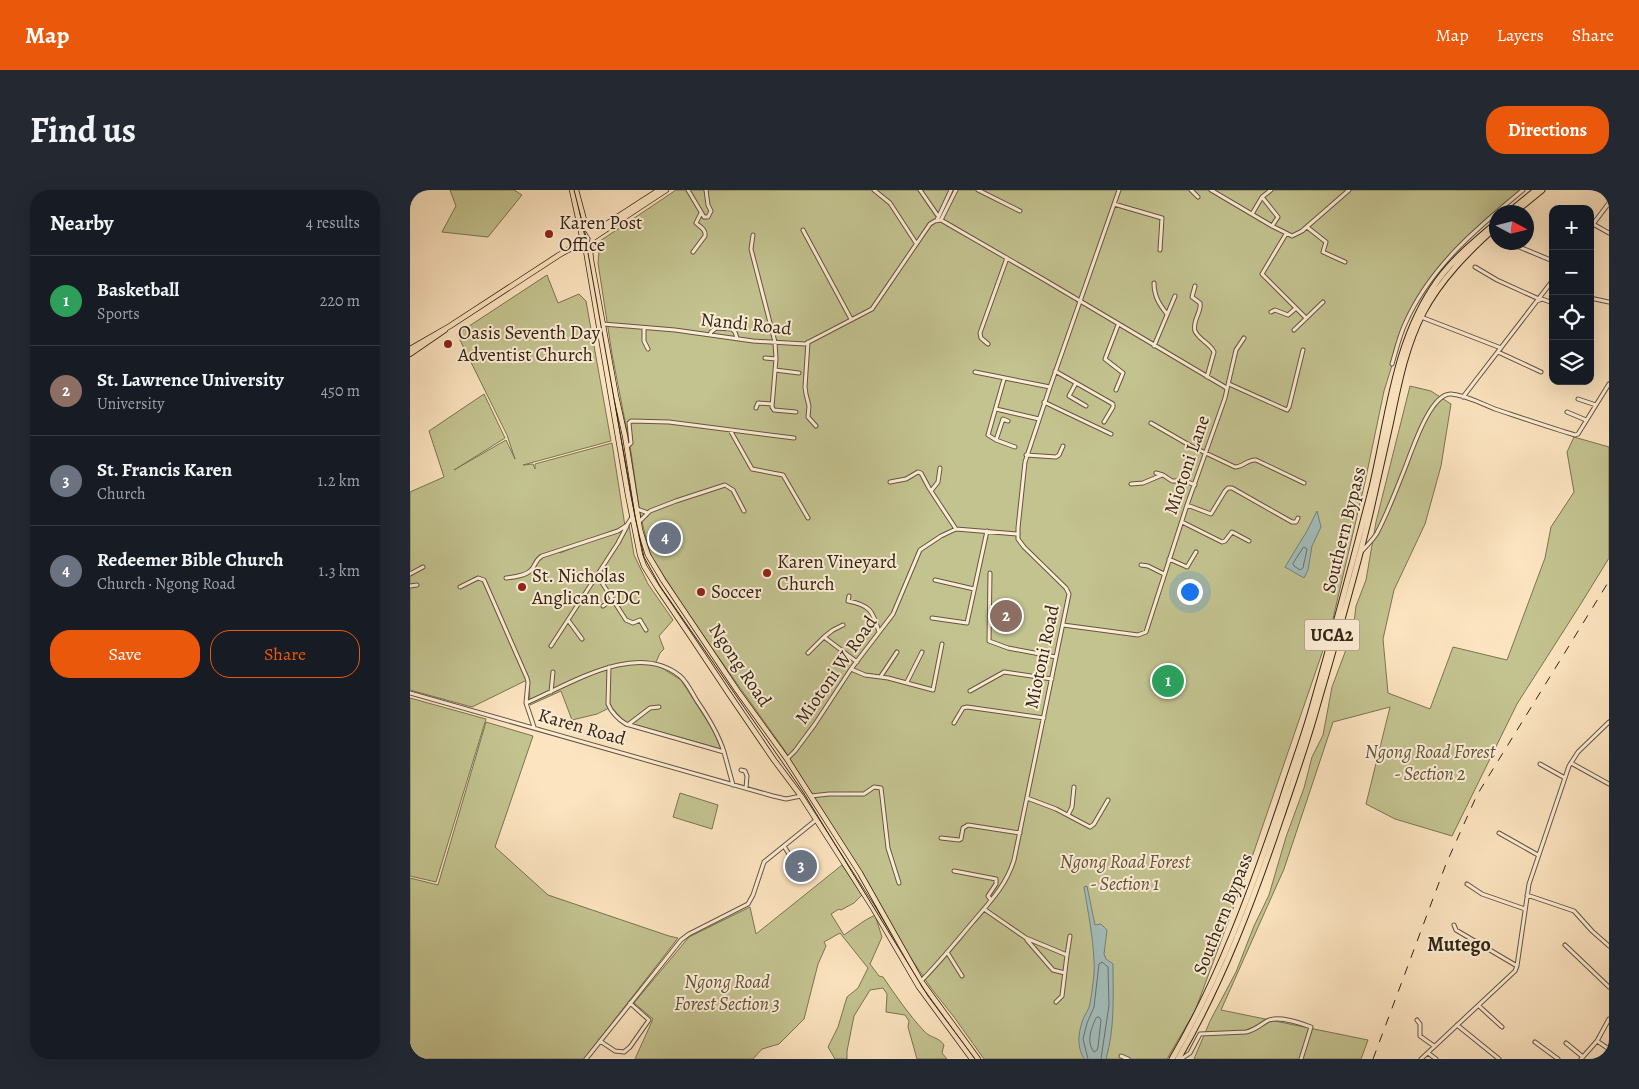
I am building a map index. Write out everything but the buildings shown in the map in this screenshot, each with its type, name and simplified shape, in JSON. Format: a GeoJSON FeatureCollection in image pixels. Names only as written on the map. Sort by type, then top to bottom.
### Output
{"type":"FeatureCollection","features":[{"type":"Feature","properties":{"kind":"highway"},"geometry":{"type":"LineString","coordinates":[[1518,205],[1536,190]]}},
{"type":"Feature","properties":{"kind":"highway"},"geometry":{"type":"LineString","coordinates":[[1524,205],[1542,190]]}},
{"type":"Feature","properties":{"kind":"highway","name":"Southern Bypass"},"geometry":{"type":"LineString","coordinates":[[1172,1059],[1204,1000],[1232,937],[1264,854],[1312,709],[1358,542],[1375,475],[1398,367],[1410,331],[1438,280],[1471,244],[1489,229]]}},
{"type":"Feature","properties":{"kind":"highway","name":"Southern Bypass"},"geometry":{"type":"LineString","coordinates":[[1179,1059],[1218,982],[1246,915],[1268,857],[1316,711],[1360,553],[1405,359],[1421,317],[1434,294],[1462,258],[1489,234]]}},
{"type":"Feature","properties":{"kind":"main road"},"geometry":{"type":"LineString","coordinates":[[572,190],[582,237],[587,244]]}},
{"type":"Feature","properties":{"kind":"main road"},"geometry":{"type":"LineString","coordinates":[[576,190],[585,224],[591,235]]}},
{"type":"Feature","properties":{"kind":"main road"},"geometry":{"type":"LineString","coordinates":[[568,250],[587,244],[591,235],[659,190]]}},
{"type":"Feature","properties":{"kind":"main road"},"geometry":{"type":"LineString","coordinates":[[410,349],[450,326],[568,250],[585,233],[591,235],[666,190]]}},
{"type":"Feature","properties":{"kind":"main road","name":"Ngong Road"},"geometry":{"type":"LineString","coordinates":[[587,244],[622,421],[639,523],[648,555],[738,691],[786,759],[860,873],[921,981],[978,1059]]}},
{"type":"Feature","properties":{"kind":"main road","name":"Ngong Road"},"geometry":{"type":"LineString","coordinates":[[587,244],[628,495],[644,566],[816,820],[873,908],[919,987],[972,1059]]}},
{"type":"Feature","properties":{"kind":"main road"},"geometry":{"type":"LineString","coordinates":[[410,354],[450,326]]}},
{"type":"Feature","properties":{"kind":"main road"},"geometry":{"type":"LineString","coordinates":[[662,594],[668,596],[671,592],[669,588]]}},
{"type":"Feature","properties":{"kind":"main road"},"geometry":{"type":"LineString","coordinates":[[674,612],[675,606],[681,606]]}},
{"type":"Feature","properties":{"kind":"main road"},"geometry":{"type":"LineString","coordinates":[[842,860],[847,859],[848,855]]}},
{"type":"Feature","properties":{"kind":"street"},"geometry":{"type":"LineString","coordinates":[[688,190],[701,213],[704,217],[708,217],[710,211],[706,190]]}},
{"type":"Feature","properties":{"kind":"street"},"geometry":{"type":"LineString","coordinates":[[874,190],[890,203],[916,243]]}},
{"type":"Feature","properties":{"kind":"street"},"geometry":{"type":"LineString","coordinates":[[920,190],[940,218],[1227,389]]}},
{"type":"Feature","properties":{"kind":"street"},"geometry":{"type":"LineString","coordinates":[[940,218],[951,190]]}},
{"type":"Feature","properties":{"kind":"street"},"geometry":{"type":"LineString","coordinates":[[940,218],[956,190]]}},
{"type":"Feature","properties":{"kind":"street"},"geometry":{"type":"LineString","coordinates":[[978,190],[1020,211]]}},
{"type":"Feature","properties":{"kind":"street"},"geometry":{"type":"LineString","coordinates":[[890,482],[906,479],[920,472],[956,529],[1018,534],[1026,455],[1119,190]]}},
{"type":"Feature","properties":{"kind":"street"},"geometry":{"type":"LineString","coordinates":[[1191,190],[1198,197]]}},
{"type":"Feature","properties":{"kind":"street"},"geometry":{"type":"LineString","coordinates":[[1211,190],[1286,234],[1295,236],[1349,190]]}},
{"type":"Feature","properties":{"kind":"street"},"geometry":{"type":"LineString","coordinates":[[1252,214],[1262,197],[1271,190]]}},
{"type":"Feature","properties":{"kind":"street"},"geometry":{"type":"LineString","coordinates":[[1392,364],[1408,318],[1424,290],[1440,268],[1464,240],[1523,190]]}},
{"type":"Feature","properties":{"kind":"street"},"geometry":{"type":"LineString","coordinates":[[1262,197],[1278,217],[1272,226]]}},
{"type":"Feature","properties":{"kind":"street"},"geometry":{"type":"LineString","coordinates":[[1594,223],[1609,203]]}},
{"type":"Feature","properties":{"kind":"street"},"geometry":{"type":"LineString","coordinates":[[1114,204],[1162,218],[1160,250]]}},
{"type":"Feature","properties":{"kind":"street"},"geometry":{"type":"LineString","coordinates":[[693,252],[706,236],[703,228],[696,223],[701,213]]}},
{"type":"Feature","properties":{"kind":"street","name":"Nandi Road"},"geometry":{"type":"LineString","coordinates":[[603,324],[805,344],[872,309],[930,224],[940,218]]}},
{"type":"Feature","properties":{"kind":"street"},"geometry":{"type":"LineString","coordinates":[[1307,227],[1326,242],[1324,252],[1345,262]]}},
{"type":"Feature","properties":{"kind":"street"},"geometry":{"type":"LineString","coordinates":[[1594,227],[1609,233]]}},
{"type":"Feature","properties":{"kind":"street"},"geometry":{"type":"LineString","coordinates":[[803,230],[851,319]]}},
{"type":"Feature","properties":{"kind":"street"},"geometry":{"type":"LineString","coordinates":[[1286,234],[1262,274],[1306,318]]}},
{"type":"Feature","properties":{"kind":"street"},"geometry":{"type":"LineString","coordinates":[[753,235],[751,249],[775,342],[776,359],[772,407],[774,410],[796,412]]}},
{"type":"Feature","properties":{"kind":"street"},"geometry":{"type":"LineString","coordinates":[[1526,250],[1549,259]]}},
{"type":"Feature","properties":{"kind":"street"},"geometry":{"type":"LineString","coordinates":[[988,344],[981,338],[980,333],[1007,258]]}},
{"type":"Feature","properties":{"kind":"street"},"geometry":{"type":"LineString","coordinates":[[1475,267],[1538,300],[1542,299],[1549,302]]}},
{"type":"Feature","properties":{"kind":"street"},"geometry":{"type":"LineString","coordinates":[[1154,283],[1156,298],[1167,315]]}},
{"type":"Feature","properties":{"kind":"street"},"geometry":{"type":"LineString","coordinates":[[1463,397],[1549,285]]}},
{"type":"Feature","properties":{"kind":"street"},"geometry":{"type":"LineString","coordinates":[[1195,286],[1192,297],[1200,303],[1201,308],[1195,321],[1195,330],[1199,337],[1210,345],[1214,352],[1207,377]]}},
{"type":"Feature","properties":{"kind":"street"},"geometry":{"type":"LineString","coordinates":[[1154,346],[1175,296]]}},
{"type":"Feature","properties":{"kind":"street"},"geometry":{"type":"LineString","coordinates":[[1594,299],[1609,302]]}},
{"type":"Feature","properties":{"kind":"street"},"geometry":{"type":"LineString","coordinates":[[1294,330],[1323,302]]}},
{"type":"Feature","properties":{"kind":"street"},"geometry":{"type":"LineString","coordinates":[[1271,312],[1275,310],[1288,315],[1296,308]]}},
{"type":"Feature","properties":{"kind":"street"},"geometry":{"type":"LineString","coordinates":[[1421,317],[1500,350],[1541,372]]}},
{"type":"Feature","properties":{"kind":"street"},"geometry":{"type":"LineString","coordinates":[[1116,390],[1123,373],[1105,361],[1105,358],[1118,324]]}},
{"type":"Feature","properties":{"kind":"street"},"geometry":{"type":"LineString","coordinates":[[644,328],[644,341],[648,350]]}},
{"type":"Feature","properties":{"kind":"street"},"geometry":{"type":"LineString","coordinates":[[710,335],[716,328],[732,329],[737,338]]}},
{"type":"Feature","properties":{"kind":"street","name":"Miotoni Lane"},"geometry":{"type":"LineString","coordinates":[[1063,625],[1138,635],[1144,634],[1229,384],[1236,350],[1244,338]]}},
{"type":"Feature","properties":{"kind":"street"},"geometry":{"type":"LineString","coordinates":[[808,341],[806,394],[810,406],[808,417],[816,426]]}},
{"type":"Feature","properties":{"kind":"street"},"geometry":{"type":"LineString","coordinates":[[1229,384],[1287,410],[1290,408],[1303,350]]}},
{"type":"Feature","properties":{"kind":"street"},"geometry":{"type":"LineString","coordinates":[[764,358],[776,359]]}},
{"type":"Feature","properties":{"kind":"street"},"geometry":{"type":"LineString","coordinates":[[775,370],[799,373]]}},
{"type":"Feature","properties":{"kind":"street"},"geometry":{"type":"LineString","coordinates":[[1055,371],[1113,404],[1114,407],[1104,422]]}},
{"type":"Feature","properties":{"kind":"street"},"geometry":{"type":"LineString","coordinates":[[975,372],[1050,387]]}},
{"type":"Feature","properties":{"kind":"street"},"geometry":{"type":"LineString","coordinates":[[1004,379],[988,436],[1015,447]]}},
{"type":"Feature","properties":{"kind":"street"},"geometry":{"type":"LineString","coordinates":[[1076,383],[1069,396],[1086,406]]}},
{"type":"Feature","properties":{"kind":"street"},"geometry":{"type":"LineString","coordinates":[[1360,553],[1377,534],[1428,414],[1447,395],[1463,397],[1523,419],[1575,435],[1609,384]]}},
{"type":"Feature","properties":{"kind":"street"},"geometry":{"type":"LineString","coordinates":[[1578,399],[1596,405]]}},
{"type":"Feature","properties":{"kind":"street"},"geometry":{"type":"LineString","coordinates":[[1044,402],[1110,434]]}},
{"type":"Feature","properties":{"kind":"street"},"geometry":{"type":"LineString","coordinates":[[756,408],[758,403],[772,404]]}},
{"type":"Feature","properties":{"kind":"street"},"geometry":{"type":"LineString","coordinates":[[996,409],[1039,419]]}},
{"type":"Feature","properties":{"kind":"street"},"geometry":{"type":"LineString","coordinates":[[1567,412],[1586,420]]}},
{"type":"Feature","properties":{"kind":"street"},"geometry":{"type":"LineString","coordinates":[[996,440],[1003,419],[1008,421]]}},
{"type":"Feature","properties":{"kind":"street"},"geometry":{"type":"LineString","coordinates":[[622,421],[669,422],[794,438]]}},
{"type":"Feature","properties":{"kind":"street"},"geometry":{"type":"LineString","coordinates":[[626,447],[631,443],[630,421]]}},
{"type":"Feature","properties":{"kind":"street"},"geometry":{"type":"LineString","coordinates":[[1151,423],[1236,467],[1252,459],[1304,483]]}},
{"type":"Feature","properties":{"kind":"street"},"geometry":{"type":"LineString","coordinates":[[729,430],[752,469],[784,475],[808,518]]}},
{"type":"Feature","properties":{"kind":"street"},"geometry":{"type":"LineString","coordinates":[[1026,455],[1056,457],[1063,446]]}},
{"type":"Feature","properties":{"kind":"street"},"geometry":{"type":"LineString","coordinates":[[931,491],[938,482],[940,468]]}},
{"type":"Feature","properties":{"kind":"street"},"geometry":{"type":"LineString","coordinates":[[1156,473],[1172,481],[1184,481],[1195,485]]}},
{"type":"Feature","properties":{"kind":"street"},"geometry":{"type":"LineString","coordinates":[[1131,484],[1143,483],[1162,475]]}},
{"type":"Feature","properties":{"kind":"street"},"geometry":{"type":"LineString","coordinates":[[639,523],[648,512],[725,485],[733,490],[744,511]]}},
{"type":"Feature","properties":{"kind":"street"},"geometry":{"type":"LineString","coordinates":[[1187,505],[1211,514],[1225,491],[1228,488],[1232,488],[1292,522],[1296,522],[1298,518]]}},
{"type":"Feature","properties":{"kind":"street"},"geometry":{"type":"LineString","coordinates":[[637,509],[648,512]]}},
{"type":"Feature","properties":{"kind":"street"},"geometry":{"type":"LineString","coordinates":[[551,646],[632,516]]}},
{"type":"Feature","properties":{"kind":"street"},"geometry":{"type":"LineString","coordinates":[[1182,522],[1222,542],[1232,532],[1249,541]]}},
{"type":"Feature","properties":{"kind":"street"},"geometry":{"type":"LineString","coordinates":[[506,578],[517,577],[529,572],[538,558],[542,556],[618,531],[627,526]]}},
{"type":"Feature","properties":{"kind":"street","name":"Miotoni W Road"},"geometry":{"type":"LineString","coordinates":[[786,759],[795,751],[815,724],[851,669],[895,610],[920,550],[941,536],[956,529]]}},
{"type":"Feature","properties":{"kind":"street"},"geometry":{"type":"LineString","coordinates":[[932,618],[967,623],[987,531]]}},
{"type":"Feature","properties":{"kind":"street","name":"Miotoni Road"},"geometry":{"type":"LineString","coordinates":[[921,981],[984,909],[1009,876],[1020,833],[1063,625],[1068,590],[1024,547],[1018,539],[1018,534]]}},
{"type":"Feature","properties":{"kind":"street"},"geometry":{"type":"LineString","coordinates":[[1169,559],[1187,567],[1196,552]]}},
{"type":"Feature","properties":{"kind":"street"},"geometry":{"type":"LineString","coordinates":[[1141,565],[1148,566],[1164,574]]}},
{"type":"Feature","properties":{"kind":"street"},"geometry":{"type":"LineString","coordinates":[[410,574],[423,567]]}},
{"type":"Feature","properties":{"kind":"street"},"geometry":{"type":"LineString","coordinates":[[990,573],[989,641],[1008,648],[1056,658]]}},
{"type":"Feature","properties":{"kind":"street"},"geometry":{"type":"LineString","coordinates":[[597,575],[626,620],[633,623],[637,619],[640,620],[646,630]]}},
{"type":"Feature","properties":{"kind":"street"},"geometry":{"type":"LineString","coordinates":[[460,587],[478,578],[484,580],[527,678],[526,703],[534,728]]}},
{"type":"Feature","properties":{"kind":"street"},"geometry":{"type":"LineString","coordinates":[[935,580],[974,589]]}},
{"type":"Feature","properties":{"kind":"street"},"geometry":{"type":"LineString","coordinates":[[410,586],[417,585]]}},
{"type":"Feature","properties":{"kind":"street"},"geometry":{"type":"LineString","coordinates":[[849,596],[848,601],[861,603],[870,610],[879,632]]}},
{"type":"Feature","properties":{"kind":"street"},"geometry":{"type":"LineString","coordinates":[[603,606],[613,598]]}},
{"type":"Feature","properties":{"kind":"street"},"geometry":{"type":"LineString","coordinates":[[568,620],[582,639]]}},
{"type":"Feature","properties":{"kind":"street"},"geometry":{"type":"LineString","coordinates":[[808,653],[824,637],[843,625]]}},
{"type":"Feature","properties":{"kind":"street"},"geometry":{"type":"LineString","coordinates":[[824,637],[857,662]]}},
{"type":"Feature","properties":{"kind":"street"},"geometry":{"type":"LineString","coordinates":[[851,669],[865,675],[881,676],[933,690],[942,644]]}},
{"type":"Feature","properties":{"kind":"street"},"geometry":{"type":"LineString","coordinates":[[881,676],[897,652]]}},
{"type":"Feature","properties":{"kind":"street"},"geometry":{"type":"LineString","coordinates":[[907,682],[922,652]]}},
{"type":"Feature","properties":{"kind":"street"},"geometry":{"type":"LineString","coordinates":[[526,703],[609,667],[651,662],[663,665],[680,676],[714,727],[724,752],[733,785]]}},
{"type":"Feature","properties":{"kind":"street"},"geometry":{"type":"LineString","coordinates":[[609,667],[609,706],[621,721],[628,725],[724,752]]}},
{"type":"Feature","properties":{"kind":"street"},"geometry":{"type":"LineString","coordinates":[[551,692],[553,672]]}},
{"type":"Feature","properties":{"kind":"street"},"geometry":{"type":"LineString","coordinates":[[970,691],[1004,672],[1052,679]]}},
{"type":"Feature","properties":{"kind":"street","name":"Karen Road"},"geometry":{"type":"LineString","coordinates":[[410,693],[786,799],[800,796]]}},
{"type":"Feature","properties":{"kind":"street"},"geometry":{"type":"LineString","coordinates":[[628,725],[650,708],[659,707]]}},
{"type":"Feature","properties":{"kind":"street"},"geometry":{"type":"LineString","coordinates":[[954,722],[963,708],[966,707],[1044,718]]}},
{"type":"Feature","properties":{"kind":"street"},"geometry":{"type":"LineString","coordinates":[[1420,1059],[1510,977],[1517,966],[1530,878],[1570,763],[1578,752],[1609,722]]}},
{"type":"Feature","properties":{"kind":"street"},"geometry":{"type":"LineString","coordinates":[[1570,763],[1609,784]]}},
{"type":"Feature","properties":{"kind":"street"},"geometry":{"type":"LineString","coordinates":[[1540,764],[1565,778]]}},
{"type":"Feature","properties":{"kind":"street"},"geometry":{"type":"LineString","coordinates":[[741,770],[745,771],[747,775],[746,788]]}},
{"type":"Feature","properties":{"kind":"street"},"geometry":{"type":"LineString","coordinates":[[1068,816],[1072,806],[1074,786]]}},
{"type":"Feature","properties":{"kind":"street"},"geometry":{"type":"LineString","coordinates":[[810,796],[862,794],[874,787],[881,788],[888,848],[899,883]]}},
{"type":"Feature","properties":{"kind":"street"},"geometry":{"type":"LineString","coordinates":[[1027,798],[1050,806],[1082,824],[1092,826],[1108,800]]}},
{"type":"Feature","properties":{"kind":"street"},"geometry":{"type":"LineString","coordinates":[[586,1059],[684,937],[751,901],[764,862],[816,820]]}},
{"type":"Feature","properties":{"kind":"street"},"geometry":{"type":"LineString","coordinates":[[941,838],[959,840],[961,839],[963,828],[968,825],[1020,833]]}},
{"type":"Feature","properties":{"kind":"street"},"geometry":{"type":"LineString","coordinates":[[1499,833],[1538,855]]}},
{"type":"Feature","properties":{"kind":"street"},"geometry":{"type":"LineString","coordinates":[[784,846],[792,859],[800,858]]}},
{"type":"Feature","properties":{"kind":"street"},"geometry":{"type":"LineString","coordinates":[[954,871],[996,879],[996,884],[988,895],[991,900]]}},
{"type":"Feature","properties":{"kind":"street"},"geometry":{"type":"LineString","coordinates":[[1467,884],[1488,897],[1526,909]]}},
{"type":"Feature","properties":{"kind":"street"},"geometry":{"type":"LineString","coordinates":[[1527,896],[1574,911],[1609,946]]}},
{"type":"Feature","properties":{"kind":"street"},"geometry":{"type":"LineString","coordinates":[[984,909],[1026,938],[1067,955]]}},
{"type":"Feature","properties":{"kind":"street"},"geometry":{"type":"LineString","coordinates":[[1454,925],[1456,930],[1517,966]]}},
{"type":"Feature","properties":{"kind":"street"},"geometry":{"type":"LineString","coordinates":[[1056,1002],[1062,996],[1070,936]]}},
{"type":"Feature","properties":{"kind":"street"},"geometry":{"type":"LineString","coordinates":[[1026,938],[1053,970],[1065,973]]}},
{"type":"Feature","properties":{"kind":"street"},"geometry":{"type":"LineString","coordinates":[[1565,945],[1609,987]]}},
{"type":"Feature","properties":{"kind":"street"},"geometry":{"type":"LineString","coordinates":[[947,952],[962,976]]}},
{"type":"Feature","properties":{"kind":"street"},"geometry":{"type":"LineString","coordinates":[[600,1041],[617,1052],[624,1052],[630,1047],[649,1019],[630,1003]]}},
{"type":"Feature","properties":{"kind":"street"},"geometry":{"type":"LineString","coordinates":[[1479,1006],[1502,1026]]}},
{"type":"Feature","properties":{"kind":"street"},"geometry":{"type":"LineString","coordinates":[[1179,1059],[1190,1052],[1200,1034],[1253,1031],[1265,1022],[1274,1019],[1311,1027],[1301,1059]]}},
{"type":"Feature","properties":{"kind":"street"},"geometry":{"type":"LineString","coordinates":[[1417,1020],[1420,1024],[1420,1036],[1434,1046]]}},
{"type":"Feature","properties":{"kind":"street"},"geometry":{"type":"LineString","coordinates":[[1566,1043],[1582,1058],[1597,1041],[1609,1020]]}},
{"type":"Feature","properties":{"kind":"street"},"geometry":{"type":"LineString","coordinates":[[1457,1026],[1499,1059]]}},
{"type":"Feature","properties":{"kind":"street"},"geometry":{"type":"LineString","coordinates":[[1597,1041],[1609,1049]]}},
{"type":"Feature","properties":{"kind":"street"},"geometry":{"type":"LineString","coordinates":[[1535,1042],[1558,1059]]}},
{"type":"Feature","properties":{"kind":"street"},"geometry":{"type":"LineString","coordinates":[[1428,1052],[1436,1059]]}},
{"type":"Feature","properties":{"kind":"street"},"geometry":{"type":"LineString","coordinates":[[1121,1056],[1128,1059]]}},
{"type":"Feature","properties":{"kind":"green space"},"geometry":{"type":"Polygon","coordinates":[[[450,190],[514,190],[522,195],[488,237],[442,232],[456,206],[450,190]]]}},
{"type":"Feature","properties":{"kind":"green space","name":"Ngong Road Forest - Section 1"},"geometry":{"type":"Polygon","coordinates":[[[676,190],[1522,190],[1506,205],[1489,205],[1489,220],[1445,261],[1423,288],[1406,320],[1384,391],[1331,627],[1250,863],[1195,1011],[1167,1059],[984,1059],[931,988],[902,945],[854,860],[783,748],[691,619],[650,554],[640,514],[631,452],[612,354],[598,263],[600,241],[676,190]]]}},
{"type":"Feature","properties":{"kind":"green space"},"geometry":{"type":"Polygon","coordinates":[[[547,275],[558,303],[579,294],[586,301],[611,441],[523,465],[533,464],[535,469],[535,464],[612,443],[625,526],[559,550],[560,553],[629,525],[634,555],[648,584],[673,620],[659,636],[664,649],[656,662],[681,680],[713,730],[721,749],[625,722],[611,707],[597,714],[572,720],[561,691],[530,705],[529,679],[472,707],[410,690],[410,492],[444,477],[429,431],[484,394],[505,438],[454,470],[506,440],[515,459],[507,435],[457,334],[547,275]]]}},
{"type":"Feature","properties":{"kind":"green space","name":"Ngong Road Forest - Section 2"},"geometry":{"type":"Polygon","coordinates":[[[1410,386],[1431,391],[1451,404],[1441,466],[1425,524],[1394,590],[1383,639],[1388,693],[1430,709],[1453,647],[1507,660],[1545,558],[1551,527],[1574,492],[1567,452],[1574,437],[1609,447],[1609,558],[1517,704],[1452,836],[1395,819],[1366,804],[1390,707],[1333,722],[1284,869],[1221,1010],[1368,1040],[1361,1059],[1194,1059],[1210,1021],[1236,972],[1254,926],[1269,895],[1286,837],[1304,788],[1312,757],[1323,735],[1332,687],[1353,631],[1356,606],[1366,580],[1376,522],[1410,386]]]}},
{"type":"Feature","properties":{"kind":"green space"},"geometry":{"type":"Polygon","coordinates":[[[410,698],[486,719],[436,882],[410,876],[410,698]]]}},
{"type":"Feature","properties":{"kind":"green space"},"geometry":{"type":"Polygon","coordinates":[[[486,722],[533,736],[495,847],[548,895],[678,938],[584,1059],[410,1059],[410,878],[438,885],[486,722]]]}},
{"type":"Feature","properties":{"kind":"green space"},"geometry":{"type":"Polygon","coordinates":[[[680,793],[718,805],[712,829],[673,817],[680,793]]]}},
{"type":"Feature","properties":{"kind":"green space","name":"Ngong Road Forest Section 3"},"geometry":{"type":"Polygon","coordinates":[[[842,865],[862,895],[854,903],[831,914],[844,935],[875,915],[882,937],[870,964],[879,976],[883,977],[924,1031],[942,1042],[944,1045],[942,1053],[947,1059],[917,1059],[908,1027],[909,1021],[905,1015],[886,1012],[887,994],[883,988],[870,990],[854,1016],[847,1059],[835,1059],[828,1047],[838,1027],[847,997],[858,988],[868,968],[840,933],[824,942],[826,946],[818,964],[804,1019],[779,1044],[762,1049],[753,1059],[635,1059],[653,1019],[634,1003],[689,937],[750,907],[756,934],[842,865]]]}},
{"type":"Feature","properties":{"kind":"water"},"geometry":{"type":"Polygon","coordinates":[[[1317,511],[1321,527],[1312,546],[1308,570],[1304,578],[1285,567],[1317,511]]]}},
{"type":"Feature","properties":{"kind":"water"},"geometry":{"type":"Polygon","coordinates":[[[1087,886],[1095,925],[1101,924],[1107,930],[1104,954],[1106,959],[1113,964],[1112,1024],[1106,1059],[1084,1059],[1079,1045],[1083,1019],[1090,1004],[1094,972],[1093,942],[1084,887],[1087,886]]]}},
{"type":"Feature","properties":{"kind":"tram line"},"geometry":{"type":"LineString","coordinates":[[574,190],[586,237],[635,516],[644,557],[660,586],[803,792],[928,996],[975,1059]]}},
{"type":"Feature","properties":{"kind":"railway"},"geometry":{"type":"LineString","coordinates":[[1373,1059],[1446,864],[1477,795],[1609,581]]}},
{"type":"Feature","properties":{"kind":"place","name":"Karen Post Office"},"geometry":{"type":"Point","coordinates":[549,234]}},
{"type":"Feature","properties":{"kind":"place","name":"Oasis Seventh Day Adventist Church"},"geometry":{"type":"Point","coordinates":[448,344]}},
{"type":"Feature","properties":{"kind":"place","name":"Redeemer Bible Church"},"geometry":{"type":"Point","coordinates":[665,538]}},
{"type":"Feature","properties":{"kind":"place","name":"Karen Vineyard Church"},"geometry":{"type":"Point","coordinates":[767,573]}},
{"type":"Feature","properties":{"kind":"place","name":"St. Nicholas Anglican CDC"},"geometry":{"type":"Point","coordinates":[522,587]}},
{"type":"Feature","properties":{"kind":"place","name":"Soccer"},"geometry":{"type":"Point","coordinates":[701,592]}},
{"type":"Feature","properties":{"kind":"place","name":"St. Lawrence University"},"geometry":{"type":"Point","coordinates":[1006,616]}},
{"type":"Feature","properties":{"kind":"place","name":"Basketball"},"geometry":{"type":"Point","coordinates":[1168,681]}},
{"type":"Feature","properties":{"kind":"place","name":"St. Francis Karen"},"geometry":{"type":"Point","coordinates":[801,866]}},
{"type":"Feature","properties":{"kind":"district","name":"Mutego"},"geometry":{"type":"Point","coordinates":[1459,944]}}]}
